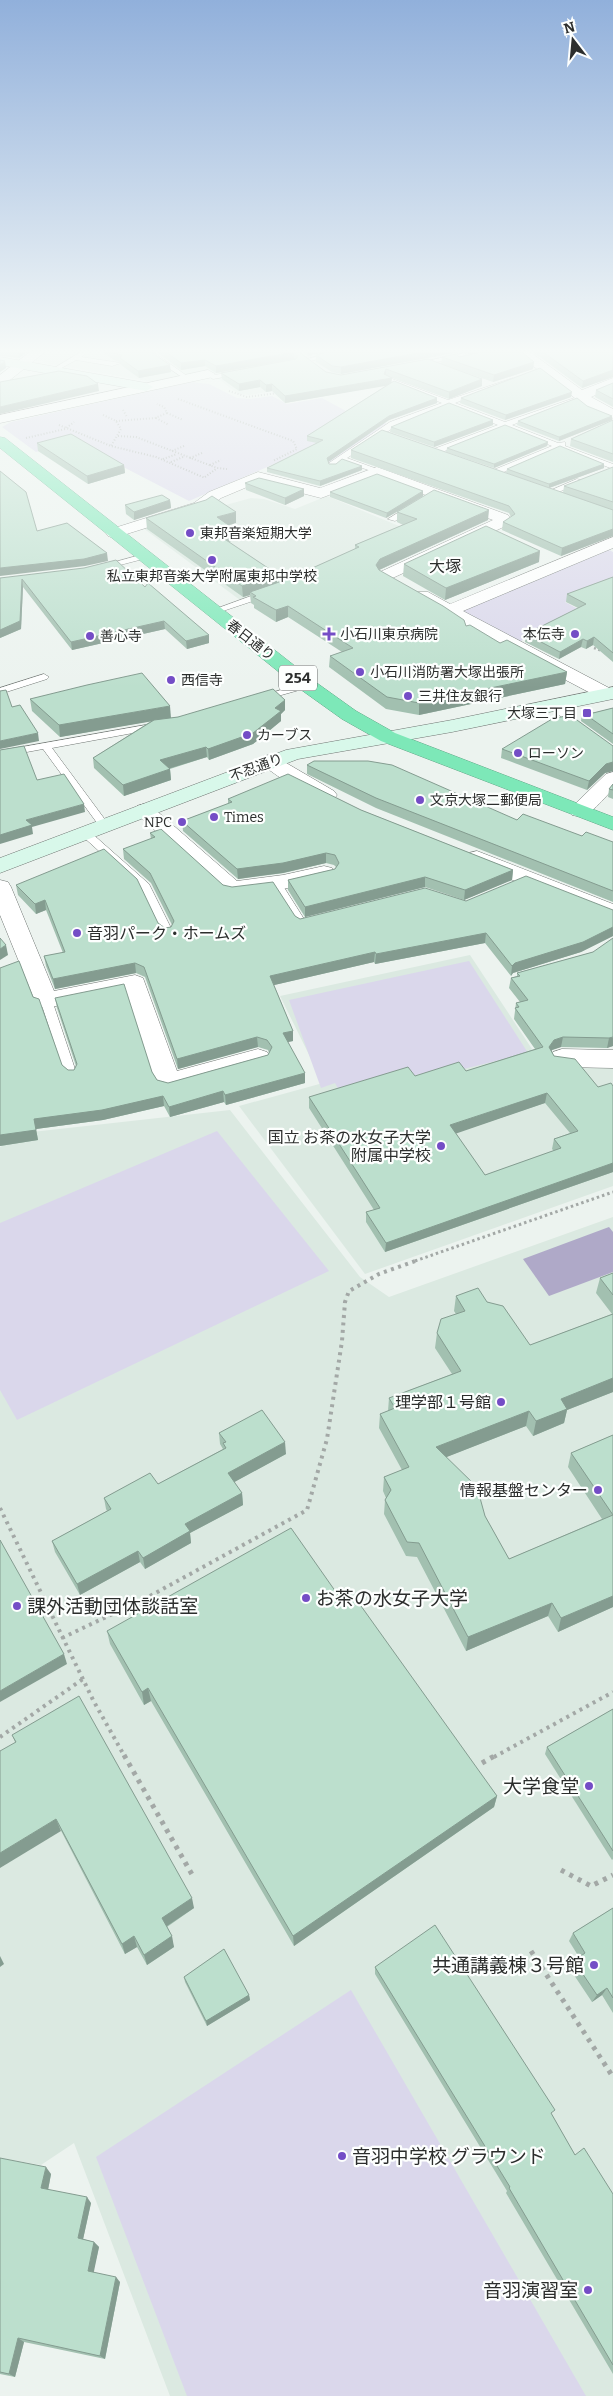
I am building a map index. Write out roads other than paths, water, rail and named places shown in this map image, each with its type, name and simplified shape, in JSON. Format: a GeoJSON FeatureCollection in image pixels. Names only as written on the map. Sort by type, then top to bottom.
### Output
{"type":"FeatureCollection","features":[{"type":"Feature","properties":{"kind":"highway","name":"春日通り"},"geometry":{"type":"LineString","coordinates":[[28,464],[307,685],[349,715],[388,737],[613,824]]}},
{"type":"Feature","properties":{"kind":"main road","name":"不忍通り"},"geometry":{"type":"LineString","coordinates":[[0,866],[269,761],[315,749],[388,737],[610,693]]}},
{"type":"Feature","properties":{"kind":"street"},"geometry":{"type":"LineString","coordinates":[[114,533],[200,506],[215,495],[258,477],[321,492],[377,472],[429,498],[502,518],[504,521],[487,531],[386,576],[448,611],[610,693]]}},
{"type":"Feature","properties":{"kind":"street"},"geometry":{"type":"LineString","coordinates":[[487,531],[503,538]]}},
{"type":"Feature","properties":{"kind":"street"},"geometry":{"type":"LineString","coordinates":[[448,611],[613,542]]}},
{"type":"Feature","properties":{"kind":"street"},"geometry":{"type":"LineString","coordinates":[[544,556],[561,564]]}},
{"type":"Feature","properties":{"kind":"street"},"geometry":{"type":"LineString","coordinates":[[269,761],[307,785],[342,802]]}},
{"type":"Feature","properties":{"kind":"street"},"geometry":{"type":"LineString","coordinates":[[579,811],[613,778]]}},
{"type":"Feature","properties":{"kind":"street"},"geometry":{"type":"LineString","coordinates":[[144,810],[232,888],[276,883],[326,872]]}},
{"type":"Feature","properties":{"kind":"street"},"geometry":{"type":"LineString","coordinates":[[458,850],[522,882],[613,912]]}},
{"type":"Feature","properties":{"kind":"street"},"geometry":{"type":"LineString","coordinates":[[0,887],[46,1000],[135,983],[168,1082],[258,1058]]}},
{"type":"Feature","properties":{"kind":"street"},"geometry":{"type":"LineString","coordinates":[[8,967],[30,957]]}},
{"type":"Feature","properties":{"kind":"street"},"geometry":{"type":"LineString","coordinates":[[562,1058],[613,1059]]}},
{"type":"Feature","properties":{"kind":"lane"},"geometry":{"type":"LineString","coordinates":[[355,464],[377,472]]}},
{"type":"Feature","properties":{"kind":"lane"},"geometry":{"type":"LineString","coordinates":[[494,473],[516,464]]}},
{"type":"Feature","properties":{"kind":"lane"},"geometry":{"type":"LineString","coordinates":[[602,473],[613,468]]}},
{"type":"Feature","properties":{"kind":"lane"},"geometry":{"type":"LineString","coordinates":[[485,470],[510,478]]}},
{"type":"Feature","properties":{"kind":"lane"},"geometry":{"type":"LineString","coordinates":[[560,495],[547,491],[586,479]]}},
{"type":"Feature","properties":{"kind":"lane"},"geometry":{"type":"LineString","coordinates":[[392,519],[429,498]]}},
{"type":"Feature","properties":{"kind":"lane"},"geometry":{"type":"LineString","coordinates":[[92,569],[144,556]]}},
{"type":"Feature","properties":{"kind":"lane"},"geometry":{"type":"LineString","coordinates":[[214,611],[274,592]]}},
{"type":"Feature","properties":{"kind":"lane"},"geometry":{"type":"LineString","coordinates":[[0,691],[44,677]]}},
{"type":"Feature","properties":{"kind":"lane"},"geometry":{"type":"LineString","coordinates":[[245,702],[307,685]]}},
{"type":"Feature","properties":{"kind":"lane"},"geometry":{"type":"LineString","coordinates":[[552,705],[592,735]]}},
{"type":"Feature","properties":{"kind":"lane"},"geometry":{"type":"LineString","coordinates":[[0,754],[170,723]]}},
{"type":"Feature","properties":{"kind":"lane"},"geometry":{"type":"LineString","coordinates":[[46,746],[94,828],[145,886],[167,932]]}},
{"type":"Feature","properties":{"kind":"lane"},"geometry":{"type":"LineString","coordinates":[[276,883],[301,923],[320,918]]}},
{"type":"Feature","properties":{"kind":"lane"},"geometry":{"type":"LineString","coordinates":[[46,1000],[71,1075]]}},
{"type":"Feature","properties":{"kind":"place","name":"東邦音楽短期大学"},"geometry":{"type":"Point","coordinates":[190,533]}},
{"type":"Feature","properties":{"kind":"place","name":"私立東邦音楽大学附属東邦中学校"},"geometry":{"type":"Point","coordinates":[212,560]}},
{"type":"Feature","properties":{"kind":"place","name":"小石川東京病院"},"geometry":{"type":"Point","coordinates":[329,634]}},
{"type":"Feature","properties":{"kind":"place","name":"本伝寺"},"geometry":{"type":"Point","coordinates":[575,634]}},
{"type":"Feature","properties":{"kind":"place","name":"善心寺"},"geometry":{"type":"Point","coordinates":[90,636]}},
{"type":"Feature","properties":{"kind":"place","name":"小石川消防署大塚出張所"},"geometry":{"type":"Point","coordinates":[360,672]}},
{"type":"Feature","properties":{"kind":"place","name":"西信寺"},"geometry":{"type":"Point","coordinates":[171,680]}},
{"type":"Feature","properties":{"kind":"place","name":"三井住友銀行"},"geometry":{"type":"Point","coordinates":[408,696]}},
{"type":"Feature","properties":{"kind":"place","name":"大塚三丁目"},"geometry":{"type":"Point","coordinates":[587,713]}},
{"type":"Feature","properties":{"kind":"place","name":"カーブス"},"geometry":{"type":"Point","coordinates":[247,735]}},
{"type":"Feature","properties":{"kind":"place","name":"ローソン"},"geometry":{"type":"Point","coordinates":[518,753]}},
{"type":"Feature","properties":{"kind":"place","name":"文京大塚二郵便局"},"geometry":{"type":"Point","coordinates":[420,800]}},
{"type":"Feature","properties":{"kind":"place","name":"Times"},"geometry":{"type":"Point","coordinates":[214,817]}},
{"type":"Feature","properties":{"kind":"place","name":"NPC"},"geometry":{"type":"Point","coordinates":[182,822]}},
{"type":"Feature","properties":{"kind":"place","name":"音羽パーク・ホームズ"},"geometry":{"type":"Point","coordinates":[77,933]}},
{"type":"Feature","properties":{"kind":"place","name":"国立 お茶の水女子大学 附属中学校"},"geometry":{"type":"Point","coordinates":[441,1146]}},
{"type":"Feature","properties":{"kind":"place","name":"理学部１号館"},"geometry":{"type":"Point","coordinates":[501,1402]}},
{"type":"Feature","properties":{"kind":"place","name":"情報基盤センター"},"geometry":{"type":"Point","coordinates":[598,1490]}},
{"type":"Feature","properties":{"kind":"place","name":"お茶の水女子大学"},"geometry":{"type":"Point","coordinates":[306,1598]}},
{"type":"Feature","properties":{"kind":"place","name":"課外活動団体談話室"},"geometry":{"type":"Point","coordinates":[17,1606]}},
{"type":"Feature","properties":{"kind":"place","name":"大学食堂"},"geometry":{"type":"Point","coordinates":[589,1786]}},
{"type":"Feature","properties":{"kind":"place","name":"共通講義棟３号館"},"geometry":{"type":"Point","coordinates":[594,1965]}},
{"type":"Feature","properties":{"kind":"place","name":"音羽中学校 グラウンド"},"geometry":{"type":"Point","coordinates":[342,2156]}},
{"type":"Feature","properties":{"kind":"place","name":"音羽演習室"},"geometry":{"type":"Point","coordinates":[588,2290]}},
{"type":"Feature","properties":{"kind":"district","name":"大塚"},"geometry":{"type":"Point","coordinates":[445,566]}}]}
